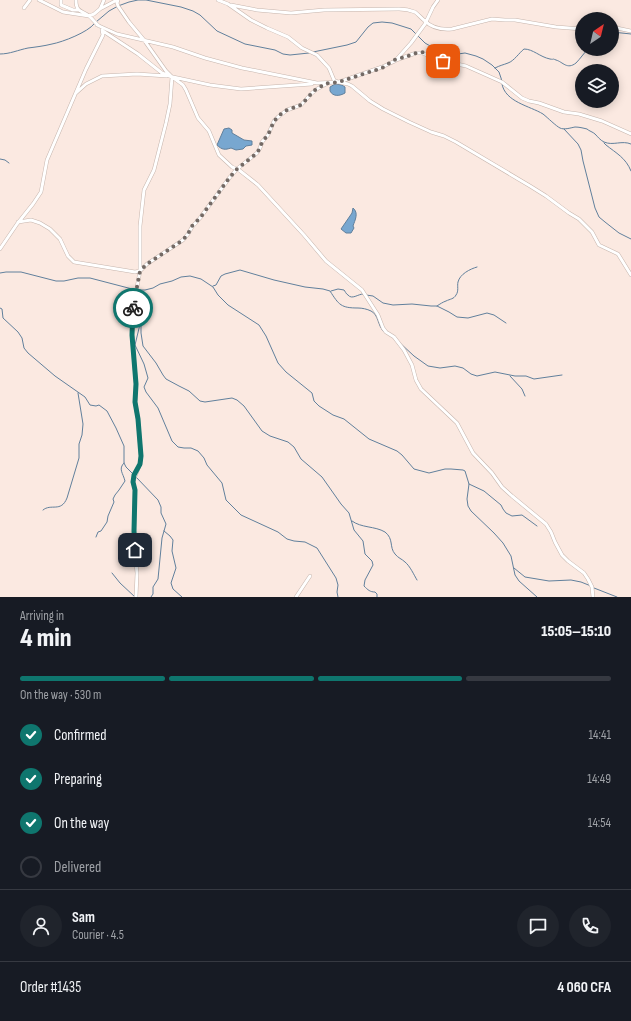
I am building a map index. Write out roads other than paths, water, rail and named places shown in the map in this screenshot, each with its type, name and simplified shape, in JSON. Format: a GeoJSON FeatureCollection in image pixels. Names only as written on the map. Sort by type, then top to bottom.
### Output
{"type":"FeatureCollection","features":[{"type":"Feature","properties":{"kind":"street"},"geometry":{"type":"LineString","coordinates":[[24,8],[30,0]]}},
{"type":"Feature","properties":{"kind":"street"},"geometry":{"type":"LineString","coordinates":[[39,0],[63,12],[88,16],[117,0],[118,6],[129,22],[166,71],[183,85],[198,118],[208,131],[219,155],[232,167],[237,169],[258,185],[326,261],[362,290],[378,315],[383,328],[394,337],[404,350],[412,365],[416,380],[421,389],[456,423],[473,453],[492,473],[502,487],[546,524],[562,555],[584,573],[588,579],[592,587],[594,597]]}},
{"type":"Feature","properties":{"kind":"street"},"geometry":{"type":"LineString","coordinates":[[56,0],[60,2],[61,5],[73,10],[78,10],[88,16],[103,31],[138,54],[162,73],[172,77]]}},
{"type":"Feature","properties":{"kind":"street"},"geometry":{"type":"LineString","coordinates":[[76,0],[76,7],[78,10]]}},
{"type":"Feature","properties":{"kind":"street"},"geometry":{"type":"LineString","coordinates":[[100,9],[104,0]]}},
{"type":"Feature","properties":{"kind":"street"},"geometry":{"type":"LineString","coordinates":[[218,0],[228,4],[257,10],[291,13],[324,10],[399,9],[413,11],[433,26],[445,29],[452,29],[492,19],[515,20],[556,27],[575,28]]}},
{"type":"Feature","properties":{"kind":"street"},"geometry":{"type":"LineString","coordinates":[[75,94],[86,84],[102,76],[137,74],[172,77],[210,85],[241,89],[338,82],[382,68],[394,60],[411,42],[426,22],[438,0]]}},
{"type":"Feature","properties":{"kind":"street"},"geometry":{"type":"LineString","coordinates":[[228,4],[251,20],[288,37],[302,48],[317,55],[330,68],[333,79],[352,86],[370,101],[383,109],[456,142],[541,193],[579,219],[592,232],[600,245],[618,254],[631,275]]}},
{"type":"Feature","properties":{"kind":"street"},"geometry":{"type":"LineString","coordinates":[[70,14],[73,10]]}},
{"type":"Feature","properties":{"kind":"street"},"geometry":{"type":"LineString","coordinates":[[97,25],[117,34],[173,47],[205,58],[242,68],[317,83]]}},
{"type":"Feature","properties":{"kind":"street"},"geometry":{"type":"LineString","coordinates":[[619,28],[631,31]]}},
{"type":"Feature","properties":{"kind":"street"},"geometry":{"type":"LineString","coordinates":[[0,249],[18,222],[34,204],[41,192],[47,160],[86,69],[103,35],[103,31]]}},
{"type":"Feature","properties":{"kind":"street"},"geometry":{"type":"LineString","coordinates":[[394,60],[422,52],[443,61],[466,66],[502,82],[522,98],[529,101],[540,102],[564,112],[580,114],[631,134]]}},
{"type":"Feature","properties":{"kind":"street"},"geometry":{"type":"LineString","coordinates":[[136,597],[137,573],[134,543],[135,490],[133,482],[134,475],[140,464],[141,456],[135,402],[136,384],[132,314],[140,271],[140,226],[144,190],[154,170],[166,123],[170,104],[172,77]]}},
{"type":"Feature","properties":{"kind":"street"},"geometry":{"type":"LineString","coordinates":[[18,222],[31,220],[50,229],[60,239],[68,256],[74,262],[135,272],[140,271],[147,264],[183,240],[230,177],[237,169],[257,153],[262,142],[268,135],[274,121],[278,117],[287,110],[301,105],[316,89],[328,83]]}},
{"type":"Feature","properties":{"kind":"street"},"geometry":{"type":"LineString","coordinates":[[296,597],[310,576]]}},
{"type":"Feature","properties":{"kind":"water"},"geometry":{"type":"Polygon","coordinates":[[[335,84],[345,87],[345,93],[337,95],[331,93],[330,87],[335,84]]]}},
{"type":"Feature","properties":{"kind":"water"},"geometry":{"type":"Polygon","coordinates":[[[229,128],[232,130],[232,133],[244,140],[252,141],[252,145],[236,150],[231,148],[220,148],[217,145],[224,129],[229,128]]]}},
{"type":"Feature","properties":{"kind":"water"},"geometry":{"type":"Polygon","coordinates":[[[353,208],[356,212],[353,226],[354,228],[351,233],[346,233],[341,229],[352,213],[353,208]]]}},
{"type":"Feature","properties":{"kind":"waterway"},"geometry":{"type":"LineString","coordinates":[[96,22],[109,11],[118,6],[138,0],[146,0],[193,11],[200,15],[217,31],[245,44],[275,50],[283,54],[290,55],[309,53]]}},
{"type":"Feature","properties":{"kind":"waterway"},"geometry":{"type":"LineString","coordinates":[[313,52],[356,42],[373,23],[392,23],[411,29],[425,43],[437,50],[458,54],[465,53],[483,59],[499,72],[502,81]]}},
{"type":"Feature","properties":{"kind":"waterway"},"geometry":{"type":"LineString","coordinates":[[0,54],[62,41],[81,33],[94,24]]}},
{"type":"Feature","properties":{"kind":"waterway"},"geometry":{"type":"LineString","coordinates":[[619,33],[631,34]]}},
{"type":"Feature","properties":{"kind":"waterway"},"geometry":{"type":"LineString","coordinates":[[495,68],[510,62],[524,49],[530,50],[546,58],[554,59],[568,66],[576,63],[582,56]]}},
{"type":"Feature","properties":{"kind":"waterway"},"geometry":{"type":"LineString","coordinates":[[502,84],[504,90],[513,99],[543,114],[562,129],[575,127],[584,128],[594,133],[604,142],[631,144]]}},
{"type":"Feature","properties":{"kind":"waterway"},"geometry":{"type":"LineString","coordinates":[[564,129],[578,144],[581,150],[595,208],[599,217],[619,233],[631,239]]}},
{"type":"Feature","properties":{"kind":"waterway"},"geometry":{"type":"LineString","coordinates":[[604,143],[624,159],[631,171]]}},
{"type":"Feature","properties":{"kind":"waterway"},"geometry":{"type":"LineString","coordinates":[[0,159],[9,163]]}},
{"type":"Feature","properties":{"kind":"waterway"},"geometry":{"type":"LineString","coordinates":[[437,306],[452,299],[456,295],[459,279],[463,274],[477,267]]}},
{"type":"Feature","properties":{"kind":"waterway"},"geometry":{"type":"LineString","coordinates":[[213,286],[216,285],[221,276],[240,270],[274,280],[305,287],[323,289],[330,291],[341,305],[369,310],[374,313],[384,332]]}},
{"type":"Feature","properties":{"kind":"waterway"},"geometry":{"type":"LineString","coordinates":[[0,273],[21,272],[56,281],[90,278],[136,290],[153,288],[181,277],[190,276],[201,279],[213,287],[218,295],[228,305],[259,325],[266,336],[278,363],[286,372],[312,393],[314,401],[319,406],[333,415],[344,419],[369,439],[397,451],[414,469],[429,473],[445,469],[465,471],[469,484],[467,499],[468,506],[471,511],[503,543],[511,556],[515,575],[519,581],[537,597]]}},
{"type":"Feature","properties":{"kind":"waterway"},"geometry":{"type":"LineString","coordinates":[[331,291],[338,289],[344,290],[347,295],[351,297],[363,294]]}},
{"type":"Feature","properties":{"kind":"waterway"},"geometry":{"type":"LineString","coordinates":[[140,290],[139,304],[141,320],[135,345],[144,364],[148,378],[144,387],[158,408],[172,441],[178,447],[191,448],[198,451],[222,483],[226,500],[241,515],[278,532],[287,539],[305,542],[317,548],[336,578],[338,585],[338,597]]}},
{"type":"Feature","properties":{"kind":"waterway"},"geometry":{"type":"LineString","coordinates":[[366,295],[373,296],[383,303],[393,305],[412,304],[437,306],[457,317],[468,318],[487,313],[494,315],[506,323]]}},
{"type":"Feature","properties":{"kind":"waterway"},"geometry":{"type":"LineString","coordinates":[[0,308],[2,309],[3,318],[18,332],[22,338],[24,348],[28,353],[55,376],[85,397],[90,405],[99,405],[107,411],[124,446],[124,463],[134,475]]}},
{"type":"Feature","properties":{"kind":"waterway"},"geometry":{"type":"LineString","coordinates":[[141,320],[143,346],[166,379],[189,391],[200,401],[205,402],[232,398],[237,400],[244,406],[262,431],[270,436],[288,442],[294,447],[301,459],[322,477],[349,513],[354,530],[363,541],[365,554],[372,561],[373,565],[365,580],[364,586],[372,592],[375,592],[377,597]]}},
{"type":"Feature","properties":{"kind":"waterway"},"geometry":{"type":"LineString","coordinates":[[400,343],[428,366],[440,368],[455,366],[463,368],[471,374],[477,376],[495,372],[515,376],[526,376],[534,379],[562,375]]}},
{"type":"Feature","properties":{"kind":"waterway"},"geometry":{"type":"LineString","coordinates":[[510,376],[522,389],[525,396]]}},
{"type":"Feature","properties":{"kind":"waterway"},"geometry":{"type":"LineString","coordinates":[[43,510],[49,507],[59,507],[65,503],[79,458],[79,444],[83,424],[78,393]]}},
{"type":"Feature","properties":{"kind":"waterway"},"geometry":{"type":"LineString","coordinates":[[96,537],[98,532],[101,531],[107,522],[114,502],[113,499],[125,481],[121,469],[124,463]]}},
{"type":"Feature","properties":{"kind":"waterway"},"geometry":{"type":"LineString","coordinates":[[136,477],[158,500],[161,507],[161,513],[166,524],[162,538],[158,579],[153,587],[153,594],[151,597]]}},
{"type":"Feature","properties":{"kind":"waterway"},"geometry":{"type":"LineString","coordinates":[[469,484],[484,491],[501,505],[506,513],[512,516],[522,515],[537,526]]}},
{"type":"Feature","properties":{"kind":"waterway"},"geometry":{"type":"LineString","coordinates":[[352,521],[360,525],[385,532],[390,537],[393,551],[409,566],[417,580]]}},
{"type":"Feature","properties":{"kind":"waterway"},"geometry":{"type":"LineString","coordinates":[[164,531],[173,540],[172,551],[176,568],[171,583],[173,589],[182,597]]}},
{"type":"Feature","properties":{"kind":"waterway"},"geometry":{"type":"LineString","coordinates":[[514,568],[525,577],[549,581],[571,580],[591,586]]}},
{"type":"Feature","properties":{"kind":"waterway"},"geometry":{"type":"LineString","coordinates":[[112,573],[135,597]]}},
{"type":"Feature","properties":{"kind":"waterway"},"geometry":{"type":"LineString","coordinates":[[594,588],[617,597]]}}]}
